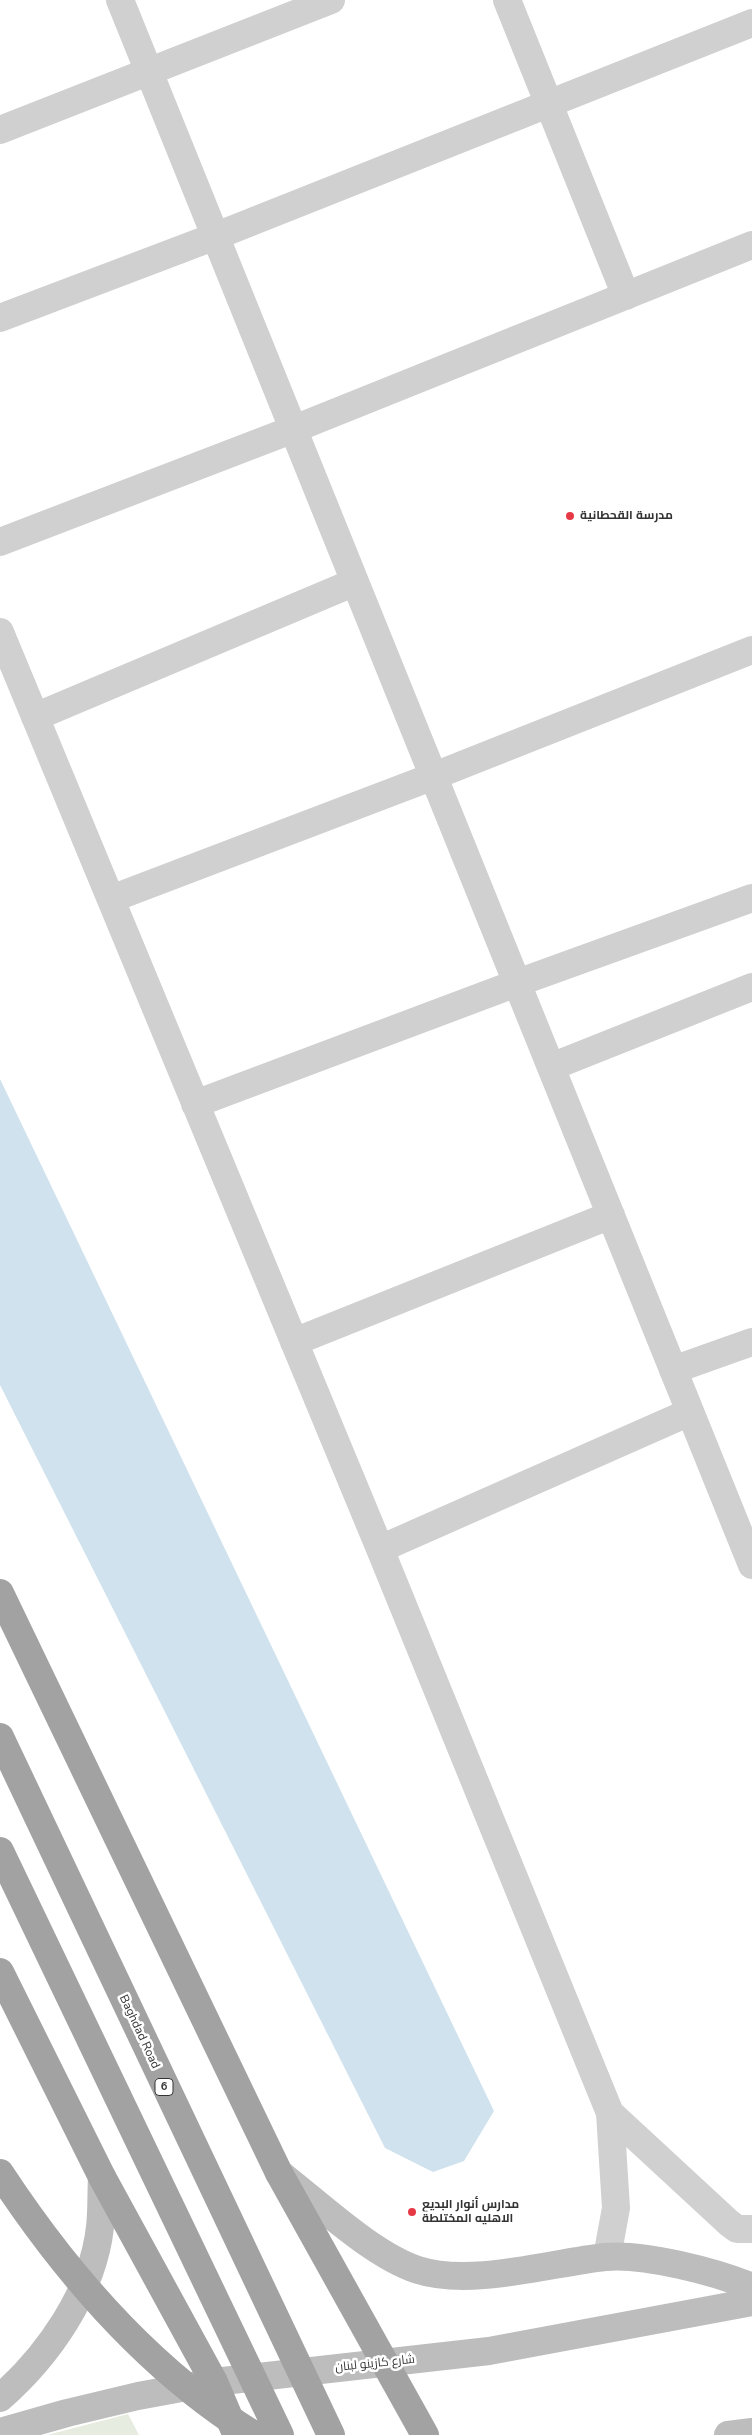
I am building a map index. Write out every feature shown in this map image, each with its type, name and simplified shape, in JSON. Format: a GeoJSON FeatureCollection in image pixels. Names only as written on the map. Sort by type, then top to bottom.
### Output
{"type":"FeatureCollection","features":[{"type":"Feature","properties":{"kind":"highway"},"geometry":{"type":"LineString","coordinates":[[0,1593],[279,2173],[425,2435]]}},
{"type":"Feature","properties":{"kind":"highway","name":"Baghdad Road"},"geometry":{"type":"LineString","coordinates":[[0,1737],[331,2435]]}},
{"type":"Feature","properties":{"kind":"highway"},"geometry":{"type":"LineString","coordinates":[[0,1851],[280,2435]]}},
{"type":"Feature","properties":{"kind":"highway"},"geometry":{"type":"LineString","coordinates":[[0,1972],[102,2177],[214,2382],[236,2435]]}},
{"type":"Feature","properties":{"kind":"highway"},"geometry":{"type":"LineString","coordinates":[[0,2173],[34,2224],[83,2286],[147,2353],[200,2399],[254,2435]]}},
{"type":"Feature","properties":{"kind":"main road"},"geometry":{"type":"LineString","coordinates":[[279,2173],[376,2248],[396,2261],[420,2270],[457,2275],[501,2274],[607,2257],[640,2258],[726,2276],[752,2287]]}},
{"type":"Feature","properties":{"kind":"main road"},"geometry":{"type":"LineString","coordinates":[[0,2398],[36,2363],[58,2332],[77,2300],[91,2264],[100,2228],[102,2177]]}},
{"type":"Feature","properties":{"kind":"main road","name":"شارع كازينو لبنان"},"geometry":{"type":"LineString","coordinates":[[0,2432],[67,2412],[214,2382],[507,2348],[752,2302]]}},
{"type":"Feature","properties":{"kind":"main road"},"geometry":{"type":"LineString","coordinates":[[728,2435],[752,2432]]}},
{"type":"Feature","properties":{"kind":"street"},"geometry":{"type":"LineString","coordinates":[[120,0],[752,1565]]}},
{"type":"Feature","properties":{"kind":"street"},"geometry":{"type":"LineString","coordinates":[[0,130],[331,0]]}},
{"type":"Feature","properties":{"kind":"street"},"geometry":{"type":"LineString","coordinates":[[507,0],[626,296]]}},
{"type":"Feature","properties":{"kind":"street"},"geometry":{"type":"LineString","coordinates":[[0,318],[216,236],[752,23]]}},
{"type":"Feature","properties":{"kind":"street"},"geometry":{"type":"LineString","coordinates":[[0,542],[294,429],[752,244]]}},
{"type":"Feature","properties":{"kind":"street"},"geometry":{"type":"LineString","coordinates":[[35,716],[355,582]]}},
{"type":"Feature","properties":{"kind":"street"},"geometry":{"type":"LineString","coordinates":[[0,632],[380,1549],[610,2113],[616,2208],[607,2257]]}},
{"type":"Feature","properties":{"kind":"street"},"geometry":{"type":"LineString","coordinates":[[110,899],[434,776],[752,650]]}},
{"type":"Feature","properties":{"kind":"street"},"geometry":{"type":"LineString","coordinates":[[196,1104],[517,983],[752,898]]}},
{"type":"Feature","properties":{"kind":"street"},"geometry":{"type":"LineString","coordinates":[[551,1067],[752,988]]}},
{"type":"Feature","properties":{"kind":"street"},"geometry":{"type":"LineString","coordinates":[[294,1342],[611,1215]]}},
{"type":"Feature","properties":{"kind":"street"},"geometry":{"type":"LineString","coordinates":[[673,1370],[752,1342]]}},
{"type":"Feature","properties":{"kind":"street"},"geometry":{"type":"LineString","coordinates":[[380,1549],[690,1412]]}},
{"type":"Feature","properties":{"kind":"street"},"geometry":{"type":"LineString","coordinates":[[610,2113],[729,2223],[737,2229],[752,2229]]}},
{"type":"Feature","properties":{"kind":"shaded area"},"geometry":{"type":"Polygon","coordinates":[[[128,2414],[139,2435],[47,2435],[128,2414]]]}},
{"type":"Feature","properties":{"kind":"water"},"geometry":{"type":"Polygon","coordinates":[[[0,1079],[494,2111],[464,2161],[433,2172],[385,2148],[0,1385],[0,1079]]]}},
{"type":"Feature","properties":{"kind":"place","name":"مدرسة القحطانية"},"geometry":{"type":"Point","coordinates":[570,516]}},
{"type":"Feature","properties":{"kind":"place","name":"مدارس أنوار البديع الاهليه المختلطة"},"geometry":{"type":"Point","coordinates":[412,2212]}}]}
